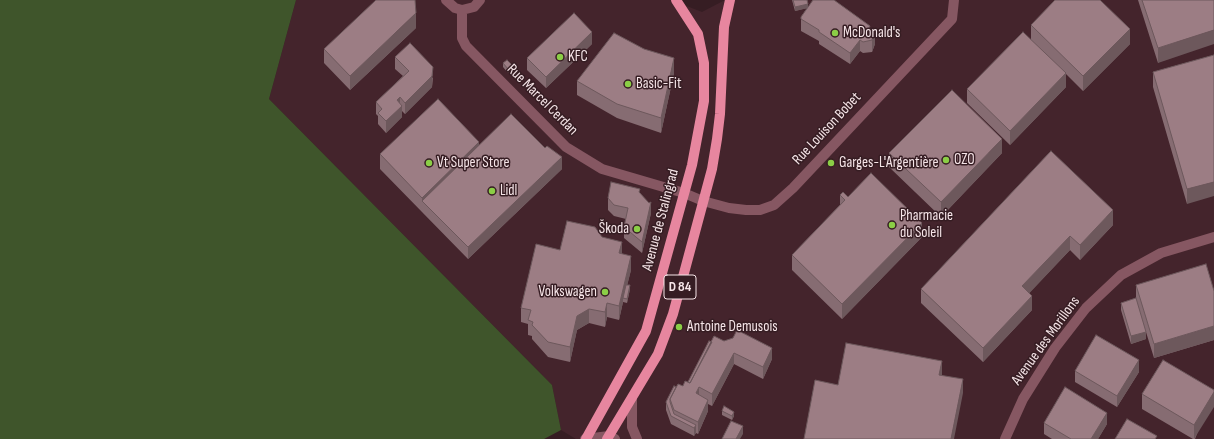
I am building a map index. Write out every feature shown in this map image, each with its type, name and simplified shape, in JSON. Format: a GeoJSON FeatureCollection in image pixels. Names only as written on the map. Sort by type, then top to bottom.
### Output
{"type":"FeatureCollection","features":[{"type":"Feature","properties":{"kind":"main road","name":"Avenue de Stalingrad"},"geometry":{"type":"LineString","coordinates":[[586,439],[646,331],[692,165],[704,101],[704,71],[698,34],[676,0]]}},
{"type":"Feature","properties":{"kind":"main road","name":"D 84"},"geometry":{"type":"LineString","coordinates":[[610,438],[658,354],[666,333],[703,201],[718,139],[724,27],[730,0]]}},
{"type":"Feature","properties":{"kind":"street"},"geometry":{"type":"LineString","coordinates":[[446,0],[455,8],[462,10],[474,7],[480,0]]}},
{"type":"Feature","properties":{"kind":"street","name":"Rue Louison Bobet"},"geometry":{"type":"LineString","coordinates":[[684,193],[703,201],[729,208],[760,210],[774,205],[952,19],[954,0]]}},
{"type":"Feature","properties":{"kind":"street","name":"Rue Marcel Cerdan"},"geometry":{"type":"LineString","coordinates":[[462,10],[462,38],[466,46],[566,147],[602,169],[684,193]]}},
{"type":"Feature","properties":{"kind":"street","name":"Avenue des Morillons"},"geometry":{"type":"LineString","coordinates":[[1005,439],[1023,399],[1056,348],[1086,308],[1121,275],[1161,253],[1214,237]]}},
{"type":"Feature","properties":{"kind":"street"},"geometry":{"type":"LineString","coordinates":[[632,399],[632,427],[637,439]]}},
{"type":"Feature","properties":{"kind":"street"},"geometry":{"type":"LineString","coordinates":[[586,439],[610,438]]}},
{"type":"Feature","properties":{"kind":"shaded area"},"geometry":{"type":"Polygon","coordinates":[[[296,0],[671,0],[702,12],[725,0],[1214,0],[1214,439],[576,439],[561,430],[552,385],[269,99],[296,0]]]}},
{"type":"Feature","properties":{"kind":"green space"},"geometry":{"type":"Polygon","coordinates":[[[0,0],[296,0],[269,99],[552,385],[561,430],[544,439],[0,439],[0,0]]]}},
{"type":"Feature","properties":{"kind":"building"},"geometry":{"type":"Polygon","coordinates":[[[376,0],[415,0],[416,13],[350,76],[324,49],[376,0]]]}},
{"type":"Feature","properties":{"kind":"building"},"geometry":{"type":"Polygon","coordinates":[[[793,0],[807,0],[808,4],[795,7],[793,0]]]}},
{"type":"Feature","properties":{"kind":"building","name":"McDonald's"},"geometry":{"type":"Polygon","coordinates":[[[813,0],[834,0],[870,26],[869,28],[875,33],[872,40],[863,42],[860,40],[850,53],[819,32],[819,30],[801,19],[813,0]]]}},
{"type":"Feature","properties":{"kind":"building"},"geometry":{"type":"Polygon","coordinates":[[[1055,0],[1100,0],[1130,29],[1083,76],[1031,25],[1055,0]]]}},
{"type":"Feature","properties":{"kind":"building"},"geometry":{"type":"Polygon","coordinates":[[[1142,0],[1214,0],[1214,30],[1158,48],[1142,0]]]}},
{"type":"Feature","properties":{"kind":"building","name":"KFC"},"geometry":{"type":"Polygon","coordinates":[[[574,13],[592,32],[546,77],[527,58],[574,13]]]}},
{"type":"Feature","properties":{"kind":"building"},"geometry":{"type":"Polygon","coordinates":[[[1023,32],[1066,73],[1010,131],[967,89],[1023,32]]]}},
{"type":"Feature","properties":{"kind":"building","name":"Basic-Fit"},"geometry":{"type":"Polygon","coordinates":[[[614,33],[644,49],[674,58],[661,118],[617,104],[577,81],[614,33]]]}},
{"type":"Feature","properties":{"kind":"building"},"geometry":{"type":"Polygon","coordinates":[[[410,43],[433,67],[432,76],[405,103],[400,97],[397,100],[402,106],[386,121],[378,113],[382,109],[376,102],[409,71],[395,57],[410,43]]]}},
{"type":"Feature","properties":{"kind":"building"},"geometry":{"type":"Polygon","coordinates":[[[1214,55],[1214,182],[1187,189],[1153,72],[1214,55]]]}},
{"type":"Feature","properties":{"kind":"building"},"geometry":{"type":"Polygon","coordinates":[[[507,60],[512,65],[508,69],[503,63],[507,60]]]}},
{"type":"Feature","properties":{"kind":"building","name":"OZO"},"geometry":{"type":"Polygon","coordinates":[[[952,90],[1002,139],[941,202],[889,153],[952,90]]]}},
{"type":"Feature","properties":{"kind":"building","name":"Vt Super Store"},"geometry":{"type":"Polygon","coordinates":[[[438,99],[479,142],[422,198],[380,154],[438,99]]]}},
{"type":"Feature","properties":{"kind":"building","name":"Lidl"},"geometry":{"type":"Polygon","coordinates":[[[511,114],[545,148],[547,146],[562,157],[468,247],[422,201],[511,114]]]}},
{"type":"Feature","properties":{"kind":"building"},"geometry":{"type":"Polygon","coordinates":[[[1051,151],[1113,210],[1080,245],[1070,236],[1022,286],[1032,296],[983,348],[921,289],[1051,151]]]}},
{"type":"Feature","properties":{"kind":"building"},"geometry":{"type":"Polygon","coordinates":[[[871,173],[922,223],[842,304],[792,255],[845,200],[840,195],[843,192],[848,197],[871,173]]]}},
{"type":"Feature","properties":{"kind":"building"},"geometry":{"type":"Polygon","coordinates":[[[611,182],[640,189],[639,192],[649,203],[651,202],[642,242],[624,227],[628,208],[614,205],[608,198],[611,182]]]}},
{"type":"Feature","properties":{"kind":"building"},"geometry":{"type":"Polygon","coordinates":[[[567,221],[595,227],[602,237],[622,242],[619,253],[631,256],[619,306],[607,303],[605,312],[589,309],[577,316],[570,347],[548,342],[532,325],[533,322],[528,320],[531,310],[521,308],[536,244],[560,250],[567,221]]]}},
{"type":"Feature","properties":{"kind":"building"},"geometry":{"type":"Polygon","coordinates":[[[1206,264],[1214,291],[1214,326],[1154,344],[1136,285],[1206,264]]]}},
{"type":"Feature","properties":{"kind":"building"},"geometry":{"type":"Polygon","coordinates":[[[626,285],[630,285],[627,299],[623,298],[626,285]]]}},
{"type":"Feature","properties":{"kind":"building"},"geometry":{"type":"Polygon","coordinates":[[[1136,298],[1146,332],[1131,336],[1121,303],[1136,298]]]}},
{"type":"Feature","properties":{"kind":"building"},"geometry":{"type":"Polygon","coordinates":[[[737,330],[772,348],[763,367],[734,353],[712,394],[699,387],[696,393],[708,400],[698,422],[674,410],[670,399],[678,384],[683,386],[685,381],[690,383],[714,336],[724,341],[733,338],[737,330]]]}},
{"type":"Feature","properties":{"kind":"building"},"geometry":{"type":"Polygon","coordinates":[[[1096,335],[1139,360],[1117,396],[1075,371],[1096,335]]]}},
{"type":"Feature","properties":{"kind":"building"},"geometry":{"type":"Polygon","coordinates":[[[709,341],[712,342],[690,383],[688,382],[709,341]]]}},
{"type":"Feature","properties":{"kind":"building"},"geometry":{"type":"Polygon","coordinates":[[[846,343],[942,361],[939,375],[963,379],[951,439],[804,439],[815,380],[838,385],[846,343]]]}},
{"type":"Feature","properties":{"kind":"building"},"geometry":{"type":"Polygon","coordinates":[[[1163,360],[1214,390],[1194,425],[1142,394],[1163,360]]]}},
{"type":"Feature","properties":{"kind":"building"},"geometry":{"type":"Polygon","coordinates":[[[674,386],[676,387],[670,402],[674,414],[696,425],[694,428],[671,416],[666,402],[674,386]]]}},
{"type":"Feature","properties":{"kind":"building"},"geometry":{"type":"Polygon","coordinates":[[[1065,387],[1107,413],[1091,439],[1071,439],[1044,423],[1065,387]]]}},
{"type":"Feature","properties":{"kind":"building"},"geometry":{"type":"Polygon","coordinates":[[[724,406],[734,412],[732,416],[722,411],[724,406]]]}},
{"type":"Feature","properties":{"kind":"building"},"geometry":{"type":"Polygon","coordinates":[[[1127,419],[1157,436],[1155,439],[1115,439],[1127,419]]]}},
{"type":"Feature","properties":{"kind":"building"},"geometry":{"type":"Polygon","coordinates":[[[731,421],[743,426],[736,439],[722,439],[731,421]]]}},
{"type":"Feature","properties":{"kind":"place","name":"McDonald's"},"geometry":{"type":"Point","coordinates":[835,33]}},
{"type":"Feature","properties":{"kind":"place","name":"KFC"},"geometry":{"type":"Point","coordinates":[560,57]}},
{"type":"Feature","properties":{"kind":"place","name":"Basic-Fit"},"geometry":{"type":"Point","coordinates":[628,84]}},
{"type":"Feature","properties":{"kind":"place","name":"OZO"},"geometry":{"type":"Point","coordinates":[946,160]}},
{"type":"Feature","properties":{"kind":"place","name":"Vt Super Store"},"geometry":{"type":"Point","coordinates":[429,163]}},
{"type":"Feature","properties":{"kind":"place","name":"Garges-L'Argentière"},"geometry":{"type":"Point","coordinates":[831,163]}},
{"type":"Feature","properties":{"kind":"place","name":"Lidl"},"geometry":{"type":"Point","coordinates":[492,191]}},
{"type":"Feature","properties":{"kind":"place","name":"Pharmacie du Soleil"},"geometry":{"type":"Point","coordinates":[892,225]}},
{"type":"Feature","properties":{"kind":"place","name":"Škoda"},"geometry":{"type":"Point","coordinates":[637,229]}},
{"type":"Feature","properties":{"kind":"place","name":"Volkswagen"},"geometry":{"type":"Point","coordinates":[605,292]}},
{"type":"Feature","properties":{"kind":"place","name":"Antoine Demusois"},"geometry":{"type":"Point","coordinates":[679,327]}}]}
